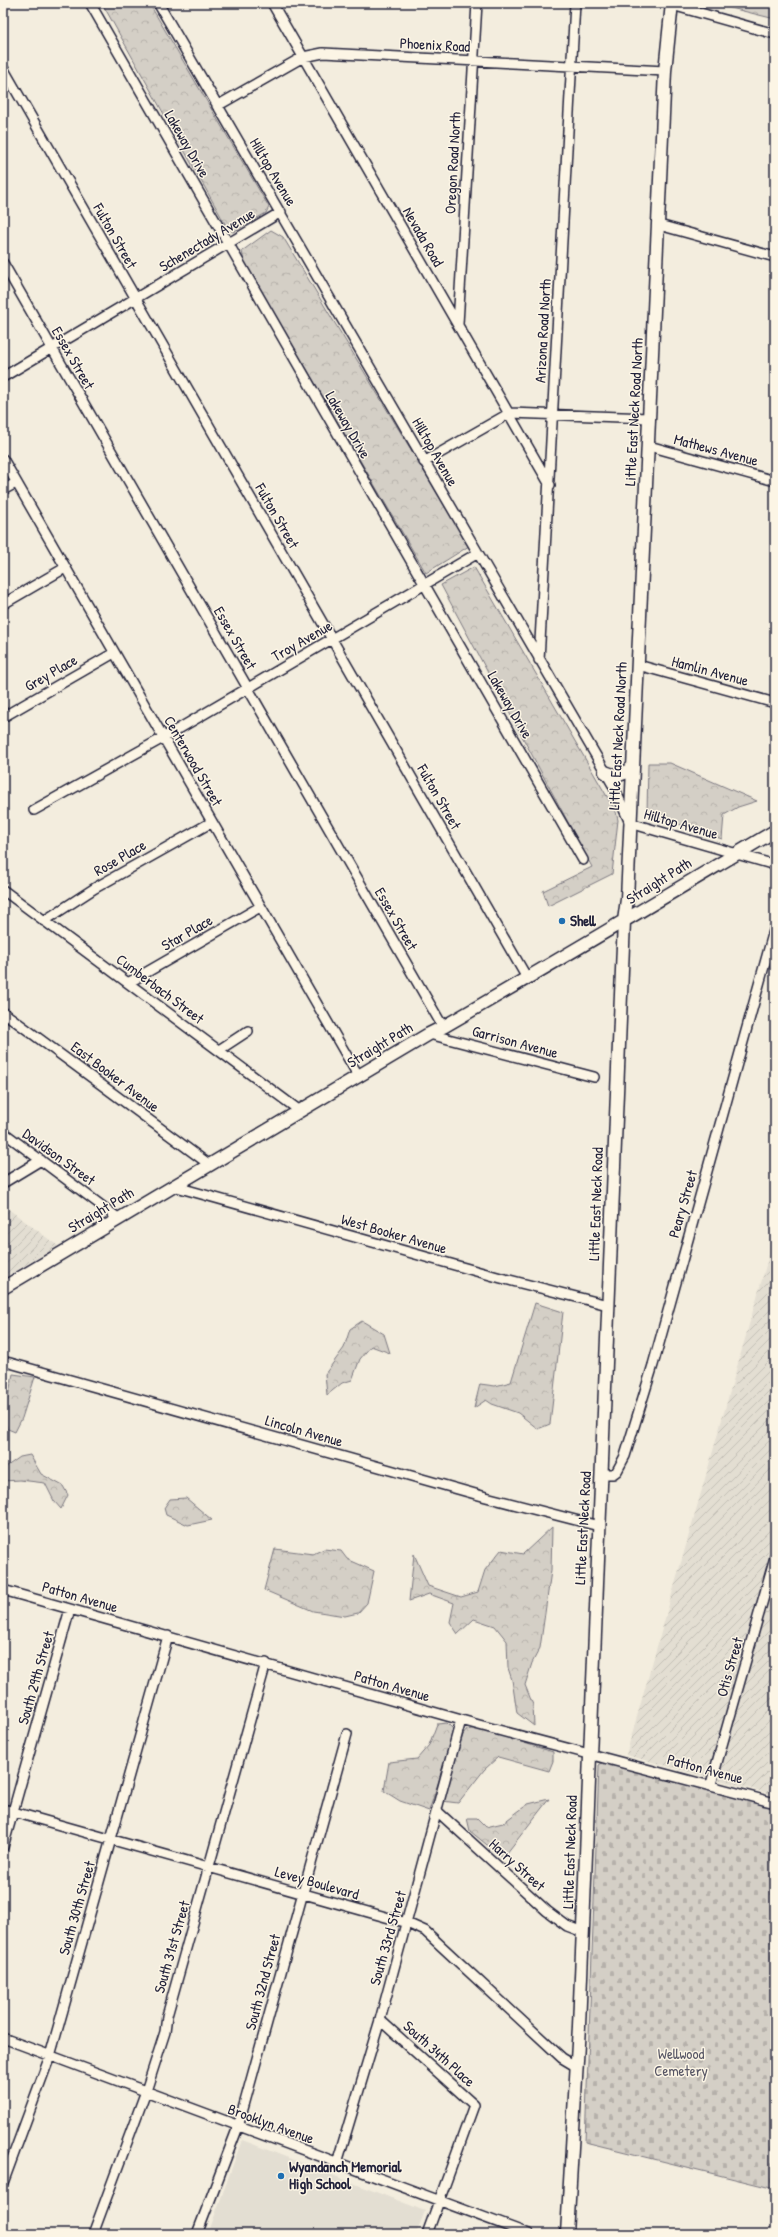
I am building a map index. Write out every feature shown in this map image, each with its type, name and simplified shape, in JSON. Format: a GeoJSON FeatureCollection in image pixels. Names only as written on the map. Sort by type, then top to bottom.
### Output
{"type":"FeatureCollection","features":[{"type":"Feature","properties":{"kind":"main road","name":"Little East Neck Road North"},"geometry":{"type":"LineString","coordinates":[[630,824],[649,446],[665,71],[672,4]]}},
{"type":"Feature","properties":{"kind":"main road"},"geometry":{"type":"LineString","coordinates":[[605,772],[614,776],[625,774],[632,767]]}},
{"type":"Feature","properties":{"kind":"main road","name":"Little East Neck Road"},"geometry":{"type":"LineString","coordinates":[[567,2234],[577,2067],[624,921],[627,899],[630,824]]}},
{"type":"Feature","properties":{"kind":"main road","name":"Straight Path"},"geometry":{"type":"LineString","coordinates":[[3,1288],[118,1218],[359,1077],[429,1034],[443,1028],[775,831]]}},
{"type":"Feature","properties":{"kind":"street","name":"Lakeway Drive"},"geometry":{"type":"LineString","coordinates":[[90,3],[583,860]]}},
{"type":"Feature","properties":{"kind":"street","name":"Hilltop Avenue"},"geometry":{"type":"LineString","coordinates":[[158,3],[217,106],[281,212],[424,462],[605,772],[630,824],[775,865]]}},
{"type":"Feature","properties":{"kind":"street","name":"Nevada Road"},"geometry":{"type":"LineString","coordinates":[[272,3],[510,412],[550,485]]}},
{"type":"Feature","properties":{"kind":"street","name":"Oregon Road North"},"geometry":{"type":"LineString","coordinates":[[458,324],[477,3]]}},
{"type":"Feature","properties":{"kind":"street","name":"Arizona Road North"},"geometry":{"type":"LineString","coordinates":[[539,660],[550,485],[570,66],[575,3]]}},
{"type":"Feature","properties":{"kind":"street"},"geometry":{"type":"LineString","coordinates":[[672,4],[775,34]]}},
{"type":"Feature","properties":{"kind":"street","name":"Phoenix Road"},"geometry":{"type":"LineString","coordinates":[[217,106],[303,57],[323,53],[665,71]]}},
{"type":"Feature","properties":{"kind":"street","name":"Fulton Street"},"geometry":{"type":"LineString","coordinates":[[3,68],[527,978]]}},
{"type":"Feature","properties":{"kind":"street","name":"Schenectady Avenue"},"geometry":{"type":"LineString","coordinates":[[3,377],[281,212]]}},
{"type":"Feature","properties":{"kind":"street"},"geometry":{"type":"LineString","coordinates":[[659,225],[775,257]]}},
{"type":"Feature","properties":{"kind":"street","name":"Essex Street"},"geometry":{"type":"LineString","coordinates":[[3,263],[443,1028]]}},
{"type":"Feature","properties":{"kind":"street"},"geometry":{"type":"LineString","coordinates":[[424,462],[510,412],[649,418]]}},
{"type":"Feature","properties":{"kind":"street","name":"Mathews Avenue"},"geometry":{"type":"LineString","coordinates":[[649,446],[775,481]]}},
{"type":"Feature","properties":{"kind":"street","name":"Centerwood Street"},"geometry":{"type":"LineString","coordinates":[[3,459],[359,1077]]}},
{"type":"Feature","properties":{"kind":"street"},"geometry":{"type":"LineString","coordinates":[[3,490],[16,482]]}},
{"type":"Feature","properties":{"kind":"street","name":"Troy Avenue"},"geometry":{"type":"LineString","coordinates":[[34,810],[163,738],[425,586],[478,553]]}},
{"type":"Feature","properties":{"kind":"street"},"geometry":{"type":"LineString","coordinates":[[3,604],[65,568]]}},
{"type":"Feature","properties":{"kind":"street","name":"Grey Place"},"geometry":{"type":"LineString","coordinates":[[3,717],[114,653]]}},
{"type":"Feature","properties":{"kind":"street","name":"Hamlin Avenue"},"geometry":{"type":"LineString","coordinates":[[638,665],[775,703]]}},
{"type":"Feature","properties":{"kind":"street","name":"Rose Place"},"geometry":{"type":"LineString","coordinates":[[44,921],[96,888],[212,822]]}},
{"type":"Feature","properties":{"kind":"street","name":"Cumberbach Street"},"geometry":{"type":"LineString","coordinates":[[3,890],[300,1111]]}},
{"type":"Feature","properties":{"kind":"street","name":"Star Place"},"geometry":{"type":"LineString","coordinates":[[128,983],[260,907]]}},
{"type":"Feature","properties":{"kind":"street","name":"Peary Street"},"geometry":{"type":"LineString","coordinates":[[602,1474],[613,1474],[617,1471],[625,1456],[655,1358],[775,927]]}},
{"type":"Feature","properties":{"kind":"street","name":"East Booker Avenue"},"geometry":{"type":"LineString","coordinates":[[3,1012],[210,1165]]}},
{"type":"Feature","properties":{"kind":"street"},"geometry":{"type":"LineString","coordinates":[[219,1050],[248,1031]]}},
{"type":"Feature","properties":{"kind":"street","name":"Garrison Avenue"},"geometry":{"type":"LineString","coordinates":[[429,1034],[594,1077]]}},
{"type":"Feature","properties":{"kind":"street","name":"Davidson Street"},"geometry":{"type":"LineString","coordinates":[[3,1132],[118,1218]]}},
{"type":"Feature","properties":{"kind":"street"},"geometry":{"type":"LineString","coordinates":[[3,1184],[41,1160]]}},
{"type":"Feature","properties":{"kind":"street","name":"West Booker Avenue"},"geometry":{"type":"LineString","coordinates":[[173,1186],[501,1278],[608,1305]]}},
{"type":"Feature","properties":{"kind":"street","name":"Lincoln Avenue"},"geometry":{"type":"LineString","coordinates":[[3,1361],[486,1497],[599,1526]]}},
{"type":"Feature","properties":{"kind":"street","name":"Otis Street"},"geometry":{"type":"LineString","coordinates":[[711,1784],[775,1557]]}},
{"type":"Feature","properties":{"kind":"street","name":"Patton Avenue"},"geometry":{"type":"LineString","coordinates":[[3,1590],[266,1663],[461,1720],[711,1784],[775,1803]]}},
{"type":"Feature","properties":{"kind":"street","name":"South 29th Street"},"geometry":{"type":"LineString","coordinates":[[3,1847],[70,1609]]}},
{"type":"Feature","properties":{"kind":"street","name":"South 30th Street"},"geometry":{"type":"LineString","coordinates":[[3,2183],[50,2056],[168,1636]]}},
{"type":"Feature","properties":{"kind":"street","name":"South 31st Street"},"geometry":{"type":"LineString","coordinates":[[93,2234],[146,2091],[165,2032],[167,2016],[266,1663]]}},
{"type":"Feature","properties":{"kind":"street","name":"South 33rd Street"},"geometry":{"type":"LineString","coordinates":[[337,2163],[380,2020],[461,1720]]}},
{"type":"Feature","properties":{"kind":"street","name":"South 32nd Street"},"geometry":{"type":"LineString","coordinates":[[197,2234],[238,2126],[347,1734]]}},
{"type":"Feature","properties":{"kind":"street","name":"Levey Boulevard"},"geometry":{"type":"LineString","coordinates":[[3,1809],[407,1923],[425,1930],[562,2058],[577,2067]]}},
{"type":"Feature","properties":{"kind":"street","name":"Harry Street"},"geometry":{"type":"LineString","coordinates":[[437,1811],[547,1911],[568,1926],[583,1932]]}},
{"type":"Feature","properties":{"kind":"street","name":"South 34th Place"},"geometry":{"type":"LineString","coordinates":[[380,2020],[474,2105],[439,2201]]}},
{"type":"Feature","properties":{"kind":"street","name":"Brooklyn Avenue"},"geometry":{"type":"LineString","coordinates":[[3,2038],[529,2234]]}},
{"type":"Feature","properties":{"kind":"street"},"geometry":{"type":"LineString","coordinates":[[427,2234],[439,2201]]}},
{"type":"Feature","properties":{"kind":"shaded area"},"geometry":{"type":"Polygon","coordinates":[[[3,1205],[58,1246],[3,1278],[3,1205]]]}},
{"type":"Feature","properties":{"kind":"shaded area"},"geometry":{"type":"Polygon","coordinates":[[[775,1234],[775,1795],[626,1755],[775,1234]]]}},
{"type":"Feature","properties":{"kind":"shaded area","name":"Wyandanch Memorial High School"},"geometry":{"type":"Polygon","coordinates":[[[242,2140],[425,2211],[416,2234],[208,2234],[242,2140]]]}},
{"type":"Feature","properties":{"kind":"green space"},"geometry":{"type":"Polygon","coordinates":[[[102,3],[149,3],[269,207],[266,213],[233,232],[228,229],[102,3]]]}},
{"type":"Feature","properties":{"kind":"green space"},"geometry":{"type":"Polygon","coordinates":[[[711,3],[775,3],[775,19],[711,3]]]}},
{"type":"Feature","properties":{"kind":"green space"},"geometry":{"type":"Polygon","coordinates":[[[271,230],[283,237],[469,546],[426,573],[244,262],[242,251],[271,230]]]}},
{"type":"Feature","properties":{"kind":"green space"},"geometry":{"type":"Polygon","coordinates":[[[474,567],[616,812],[618,820],[612,874],[548,906],[543,891],[592,867],[441,585],[474,567]]]}},
{"type":"Feature","properties":{"kind":"green space"},"geometry":{"type":"Polygon","coordinates":[[[648,763],[670,763],[757,801],[738,807],[724,815],[722,839],[647,813],[648,763]]]}},
{"type":"Feature","properties":{"kind":"green space"},"geometry":{"type":"Polygon","coordinates":[[[535,1303],[563,1312],[550,1424],[538,1429],[518,1413],[492,1404],[486,1400],[474,1408],[480,1384],[495,1386],[511,1382],[535,1303]]]}},
{"type":"Feature","properties":{"kind":"green space"},"geometry":{"type":"Polygon","coordinates":[[[362,1321],[384,1334],[390,1353],[371,1346],[360,1359],[352,1380],[342,1383],[327,1395],[325,1374],[344,1348],[350,1329],[362,1321]]]}},
{"type":"Feature","properties":{"kind":"green space"},"geometry":{"type":"Polygon","coordinates":[[[13,1374],[35,1377],[22,1418],[15,1432],[3,1427],[3,1401],[7,1401],[13,1374]]]}},
{"type":"Feature","properties":{"kind":"green space"},"geometry":{"type":"Polygon","coordinates":[[[30,1455],[41,1474],[63,1486],[68,1495],[61,1509],[54,1501],[45,1483],[20,1480],[3,1481],[3,1469],[20,1457],[30,1455]]]}},
{"type":"Feature","properties":{"kind":"green space"},"geometry":{"type":"Polygon","coordinates":[[[186,1498],[212,1520],[188,1525],[166,1515],[164,1508],[170,1499],[186,1498]]]}},
{"type":"Feature","properties":{"kind":"green space"},"geometry":{"type":"Polygon","coordinates":[[[552,1527],[551,1571],[540,1648],[532,1663],[525,1685],[533,1705],[534,1726],[517,1713],[512,1680],[508,1668],[507,1641],[495,1626],[474,1619],[458,1634],[450,1622],[454,1603],[429,1594],[409,1601],[414,1554],[428,1586],[461,1597],[478,1592],[485,1570],[501,1550],[523,1554],[552,1527]]]}},
{"type":"Feature","properties":{"kind":"green space"},"geometry":{"type":"Polygon","coordinates":[[[275,1549],[313,1554],[324,1549],[341,1551],[347,1559],[374,1571],[367,1603],[358,1613],[345,1616],[313,1611],[264,1590],[275,1549]]]}},
{"type":"Feature","properties":{"kind":"green space"},"geometry":{"type":"Polygon","coordinates":[[[447,1723],[453,1729],[452,1740],[429,1811],[400,1801],[384,1791],[389,1762],[417,1759],[429,1745],[437,1724],[447,1723]]]}},
{"type":"Feature","properties":{"kind":"green space"},"geometry":{"type":"Polygon","coordinates":[[[476,1728],[553,1752],[553,1761],[549,1771],[498,1757],[484,1770],[458,1803],[442,1801],[463,1735],[467,1730],[476,1728]]]}},
{"type":"Feature","properties":{"kind":"green space","name":"Wellwood Cemetery"},"geometry":{"type":"Polygon","coordinates":[[[605,1761],[775,1808],[775,2189],[585,2142],[599,1765],[605,1761]]]}},
{"type":"Feature","properties":{"kind":"green space"},"geometry":{"type":"Polygon","coordinates":[[[549,1799],[503,1858],[470,1831],[467,1818],[477,1818],[486,1827],[503,1823],[528,1804],[549,1799]]]}},
{"type":"Feature","properties":{"kind":"place","name":"Shell"},"geometry":{"type":"Point","coordinates":[562,921]}},
{"type":"Feature","properties":{"kind":"place","name":"Wyandanch Memorial High School"},"geometry":{"type":"Point","coordinates":[281,2176]}}]}
